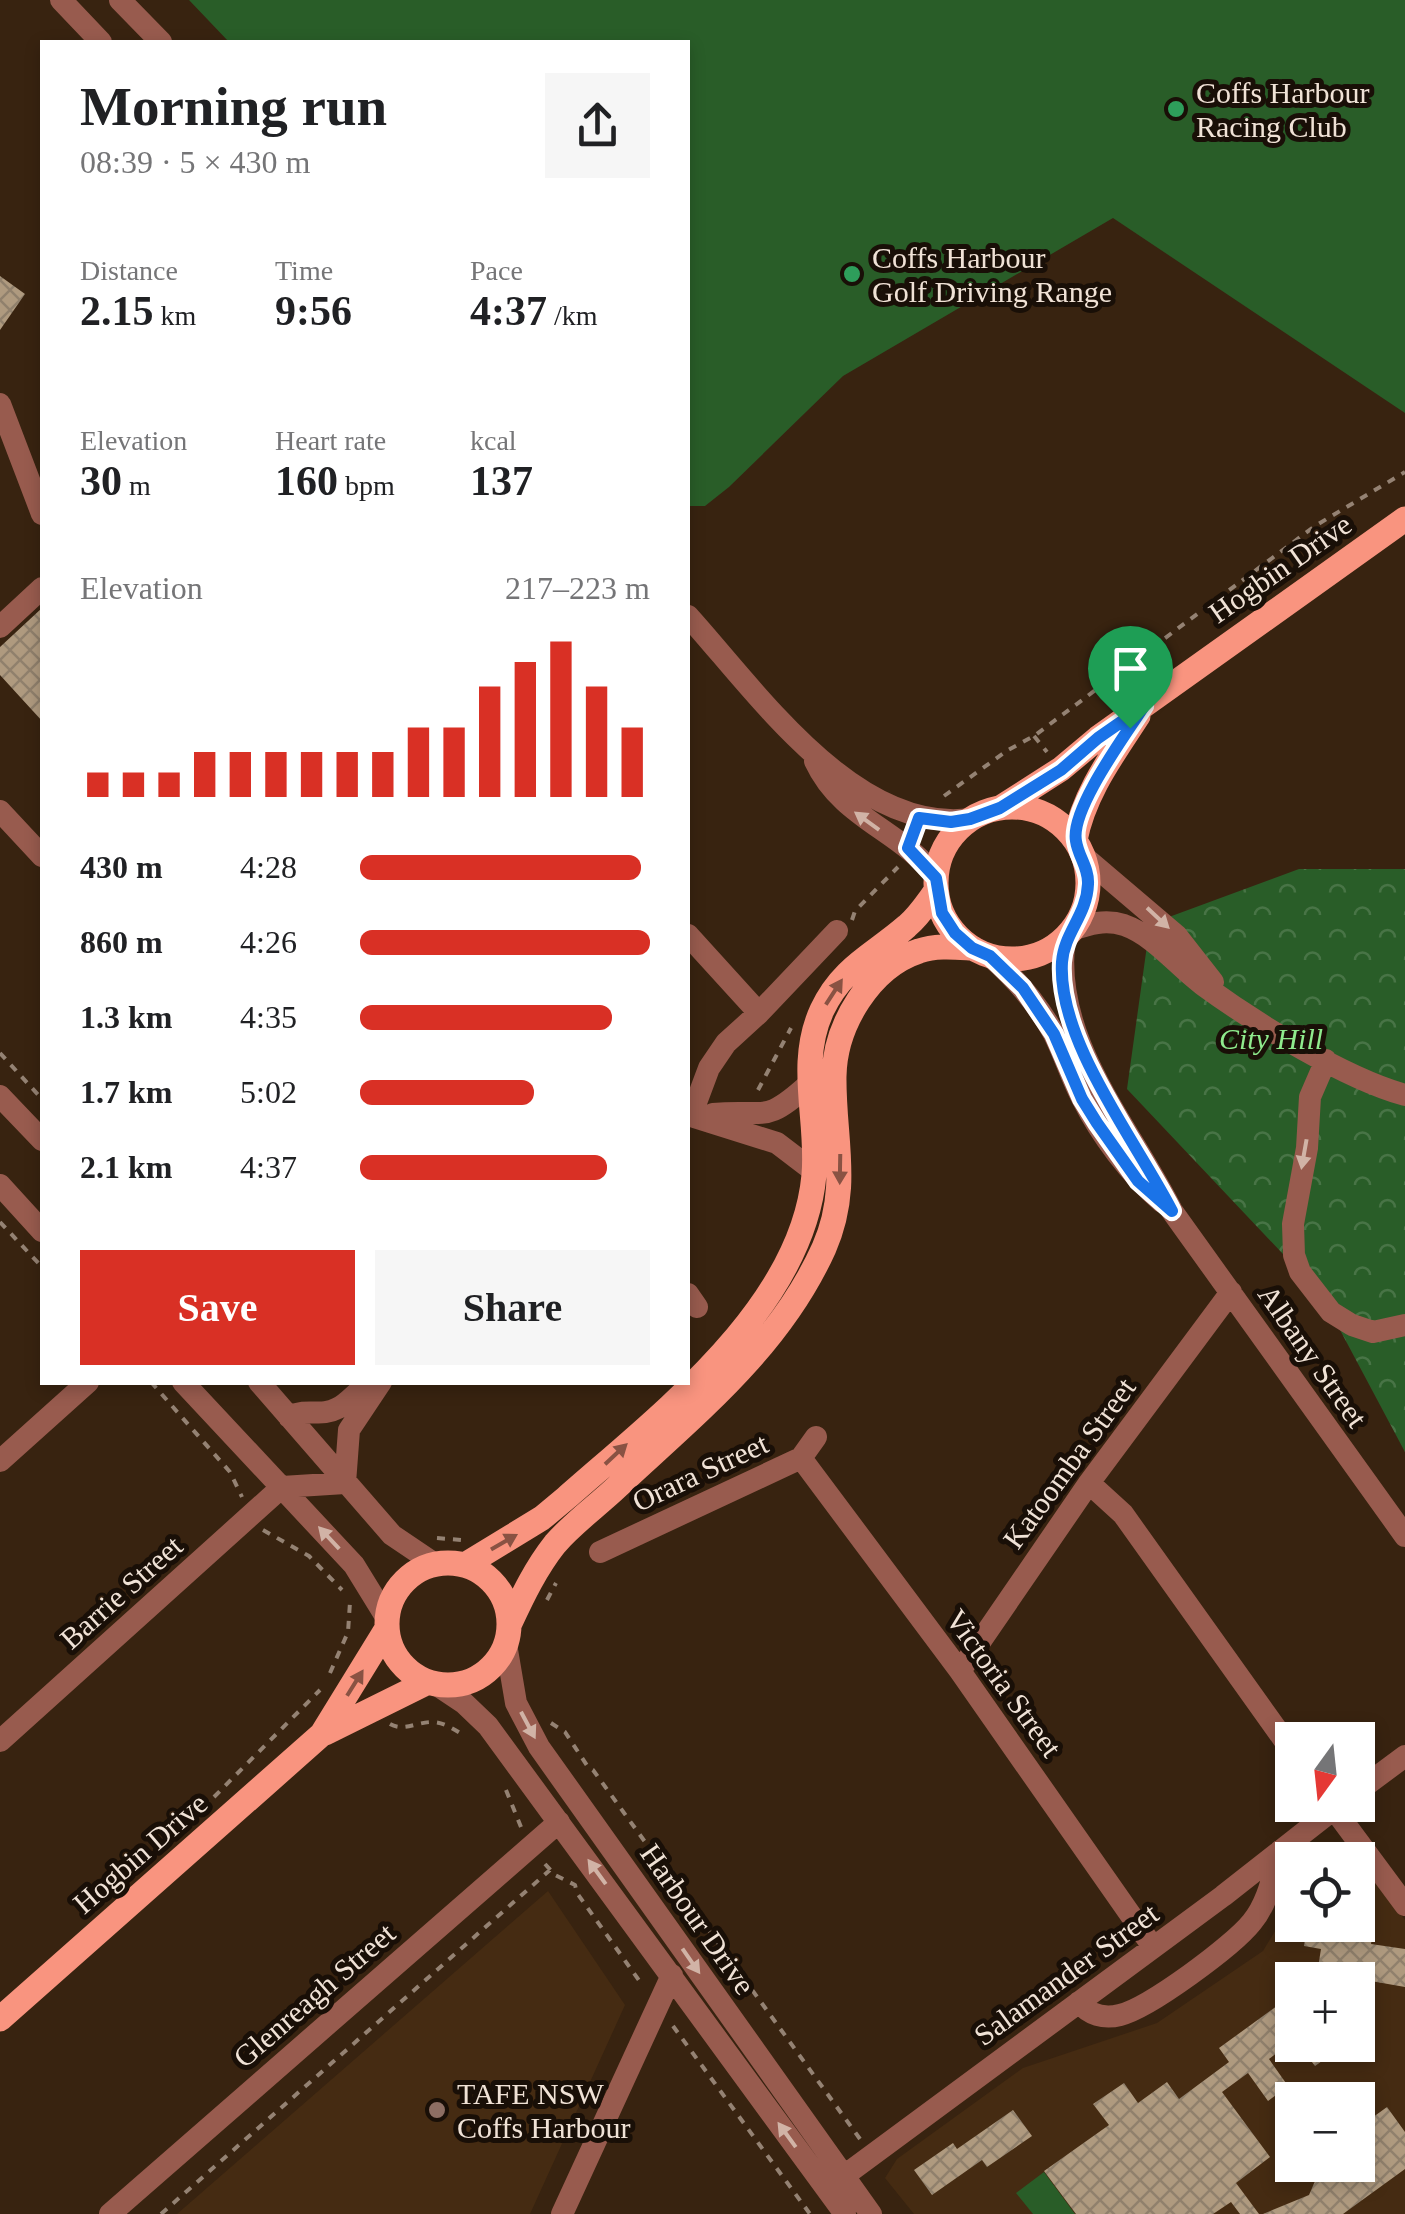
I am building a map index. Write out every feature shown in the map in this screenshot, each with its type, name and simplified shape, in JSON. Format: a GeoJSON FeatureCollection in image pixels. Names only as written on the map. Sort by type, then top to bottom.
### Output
{"type":"FeatureCollection","features":[{"type":"Feature","properties":{"kind":"main road","name":"Hogbin Drive"},"geometry":{"type":"LineString","coordinates":[[1000,808],[1061,770],[1098,738],[1405,519]]}},
{"type":"Feature","properties":{"kind":"main road","name":"Hogbin Drive"},"geometry":{"type":"LineString","coordinates":[[1079,848],[1079,820],[1093,788],[1144,706]]}},
{"type":"Feature","properties":{"kind":"main road"},"geometry":{"type":"LineString","coordinates":[[508,1634],[506,1604],[497,1586],[464,1564],[435,1564],[417,1570],[402,1582],[392,1598],[386,1623],[400,1662],[432,1683],[454,1685],[486,1672],[508,1634],[544,1560],[560,1538],[732,1382],[768,1338],[808,1279],[829,1236],[837,1206],[841,1153],[834,1072],[838,1046],[857,1002],[893,965],[919,951],[981,952],[1010,959],[1049,949],[1068,934],[1084,907],[1088,882],[1079,848],[1060,824],[1042,813],[1022,807],[1000,808],[970,819],[953,834],[941,855],[936,884],[942,913],[955,933],[981,952]]}},
{"type":"Feature","properties":{"kind":"main road"},"geometry":{"type":"LineString","coordinates":[[690,1384],[720,1357],[765,1301],[798,1242],[814,1172],[809,1084],[820,1014],[832,992],[868,953],[908,926],[936,884]]}},
{"type":"Feature","properties":{"kind":"main road"},"geometry":{"type":"LineString","coordinates":[[464,1564],[542,1518],[689,1385]]}},
{"type":"Feature","properties":{"kind":"main road","name":"Hogbin Drive"},"geometry":{"type":"LineString","coordinates":[[0,2019],[322,1734],[357,1682],[386,1623]]}},
{"type":"Feature","properties":{"kind":"main road","name":"Hogbin Drive"},"geometry":{"type":"LineString","coordinates":[[322,1734],[432,1683]]}},
{"type":"Feature","properties":{"kind":"street"},"geometry":{"type":"LineString","coordinates":[[60,0],[99,40]]}},
{"type":"Feature","properties":{"kind":"street"},"geometry":{"type":"LineString","coordinates":[[120,0],[159,40]]}},
{"type":"Feature","properties":{"kind":"street"},"geometry":{"type":"LineString","coordinates":[[0,404],[40,509]]}},
{"type":"Feature","properties":{"kind":"street"},"geometry":{"type":"LineString","coordinates":[[0,627],[40,590]]}},
{"type":"Feature","properties":{"kind":"street"},"geometry":{"type":"LineString","coordinates":[[690,618],[812,753],[879,801],[919,818],[951,822],[970,819]]}},
{"type":"Feature","properties":{"kind":"street"},"geometry":{"type":"LineString","coordinates":[[812,753],[824,778],[846,804],[908,848],[936,884]]}},
{"type":"Feature","properties":{"kind":"street"},"geometry":{"type":"LineString","coordinates":[[0,810],[40,854]]}},
{"type":"Feature","properties":{"kind":"street"},"geometry":{"type":"LineString","coordinates":[[1079,848],[1177,936],[1227,999]]}},
{"type":"Feature","properties":{"kind":"street"},"geometry":{"type":"LineString","coordinates":[[1068,934],[1108,922],[1141,933],[1202,985],[1326,1060],[1384,1089],[1405,1095]]}},
{"type":"Feature","properties":{"kind":"street"},"geometry":{"type":"LineString","coordinates":[[690,1114],[709,1068],[726,1043],[844,928]]}},
{"type":"Feature","properties":{"kind":"street","name":"Albany Street"},"geometry":{"type":"LineString","coordinates":[[1068,934],[1062,978],[1078,1037],[1097,1082],[1172,1211],[1405,1536]]}},
{"type":"Feature","properties":{"kind":"street"},"geometry":{"type":"LineString","coordinates":[[690,937],[759,1013]]}},
{"type":"Feature","properties":{"kind":"street","name":"Albany Street"},"geometry":{"type":"LineString","coordinates":[[981,952],[1023,988],[1041,1013],[1082,1099],[1138,1181],[1172,1211]]}},
{"type":"Feature","properties":{"kind":"street"},"geometry":{"type":"LineString","coordinates":[[1326,1060],[1310,1097],[1308,1148],[1293,1224],[1294,1255],[1300,1272],[1330,1312],[1374,1332],[1405,1325]]}},
{"type":"Feature","properties":{"kind":"street"},"geometry":{"type":"LineString","coordinates":[[690,1116],[755,1115],[782,1109],[809,1084]]}},
{"type":"Feature","properties":{"kind":"street"},"geometry":{"type":"LineString","coordinates":[[0,1096],[40,1138]]}},
{"type":"Feature","properties":{"kind":"street"},"geometry":{"type":"LineString","coordinates":[[690,1116],[778,1143],[814,1172]]}},
{"type":"Feature","properties":{"kind":"street"},"geometry":{"type":"LineString","coordinates":[[2,1191],[40,1229]]}},
{"type":"Feature","properties":{"kind":"street","name":"Katoomba Street"},"geometry":{"type":"LineString","coordinates":[[960,1671],[1089,1483],[1231,1292]]}},
{"type":"Feature","properties":{"kind":"street"},"geometry":{"type":"LineString","coordinates":[[0,1461],[85,1385]]}},
{"type":"Feature","properties":{"kind":"street"},"geometry":{"type":"LineString","coordinates":[[186,1385],[354,1566],[386,1623]]}},
{"type":"Feature","properties":{"kind":"street"},"geometry":{"type":"LineString","coordinates":[[262,1385],[392,1535],[435,1564]]}},
{"type":"Feature","properties":{"kind":"street"},"geometry":{"type":"LineString","coordinates":[[289,1417],[304,1410],[322,1414],[342,1407],[367,1385]]}},
{"type":"Feature","properties":{"kind":"street"},"geometry":{"type":"LineString","coordinates":[[345,1483],[348,1430],[379,1385]]}},
{"type":"Feature","properties":{"kind":"street","name":"Orara Street"},"geometry":{"type":"LineString","coordinates":[[600,1552],[801,1458],[816,1436]]}},
{"type":"Feature","properties":{"kind":"street","name":"Victoria Street"},"geometry":{"type":"LineString","coordinates":[[801,1458],[960,1671],[1153,1947]]}},
{"type":"Feature","properties":{"kind":"street"},"geometry":{"type":"LineString","coordinates":[[282,1488],[345,1483]]}},
{"type":"Feature","properties":{"kind":"street"},"geometry":{"type":"LineString","coordinates":[[1089,1483],[1123,1514],[1275,1727]]}},
{"type":"Feature","properties":{"kind":"street","name":"Barrie Street"},"geometry":{"type":"LineString","coordinates":[[0,1741],[282,1488]]}},
{"type":"Feature","properties":{"kind":"street","name":"Harbour Drive"},"geometry":{"type":"LineString","coordinates":[[508,1634],[516,1703],[539,1747],[835,2183],[844,2214]]}},
{"type":"Feature","properties":{"kind":"street","name":"Harbour Drive"},"geometry":{"type":"LineString","coordinates":[[432,1683],[488,1726],[672,1975],[835,2183],[871,2214]]}},
{"type":"Feature","properties":{"kind":"street"},"geometry":{"type":"LineString","coordinates":[[1375,1778],[1405,1756]]}},
{"type":"Feature","properties":{"kind":"street","name":"Glenreagh Street"},"geometry":{"type":"LineString","coordinates":[[110,2214],[559,1822]]}},
{"type":"Feature","properties":{"kind":"street","name":"Salamander Street"},"geometry":{"type":"LineString","coordinates":[[1291,1842],[1315,1822]]}},
{"type":"Feature","properties":{"kind":"street"},"geometry":{"type":"LineString","coordinates":[[1345,1822],[1405,1905]]}},
{"type":"Feature","properties":{"kind":"street","name":"Salamander Street"},"geometry":{"type":"LineString","coordinates":[[835,2183],[1275,1855]]}},
{"type":"Feature","properties":{"kind":"street"},"geometry":{"type":"LineString","coordinates":[[1079,2002],[1097,2015],[1126,2013],[1208,1960],[1244,1932],[1257,1916],[1275,1867]]}},
{"type":"Feature","properties":{"kind":"street"},"geometry":{"type":"LineString","coordinates":[[562,2214],[672,1975]]}},
{"type":"Feature","properties":{"kind":"path"},"geometry":{"type":"LineString","coordinates":[[919,818],[923,806],[950,794],[1008,750],[1034,736],[1315,526],[1405,472]]}},
{"type":"Feature","properties":{"kind":"path"},"geometry":{"type":"LineString","coordinates":[[844,928],[901,864],[908,848]]}},
{"type":"Feature","properties":{"kind":"path"},"geometry":{"type":"LineString","coordinates":[[755,1115],[760,1083],[791,1028]]}},
{"type":"Feature","properties":{"kind":"path"},"geometry":{"type":"LineString","coordinates":[[0,1054],[40,1098]]}},
{"type":"Feature","properties":{"kind":"path"},"geometry":{"type":"LineString","coordinates":[[0,1222],[40,1265]]}},
{"type":"Feature","properties":{"kind":"path"},"geometry":{"type":"LineString","coordinates":[[155,1385],[230,1472],[240,1495],[267,1534],[309,1556],[352,1604],[348,1632],[324,1686],[202,1808]]}},
{"type":"Feature","properties":{"kind":"path"},"geometry":{"type":"LineString","coordinates":[[430,1536],[461,1540],[476,1537]]}},
{"type":"Feature","properties":{"kind":"path"},"geometry":{"type":"LineString","coordinates":[[541,1605],[556,1588],[556,1578],[544,1560]]}},
{"type":"Feature","properties":{"kind":"path"},"geometry":{"type":"LineString","coordinates":[[338,1659],[357,1682]]}},
{"type":"Feature","properties":{"kind":"path"},"geometry":{"type":"LineString","coordinates":[[382,1705],[392,1727],[433,1722],[448,1726],[473,1742]]}},
{"type":"Feature","properties":{"kind":"path"},"geometry":{"type":"LineString","coordinates":[[543,1717],[564,1732],[871,2156]]}},
{"type":"Feature","properties":{"kind":"path"},"geometry":{"type":"LineString","coordinates":[[505,1786],[530,1846],[550,1870],[575,1885],[577,1893],[810,2214]]}},
{"type":"Feature","properties":{"kind":"path"},"geometry":{"type":"LineString","coordinates":[[632,1845],[642,1838]]}},
{"type":"Feature","properties":{"kind":"path"},"geometry":{"type":"LineString","coordinates":[[161,2214],[550,1870]]}},
{"type":"Feature","properties":{"kind":"shaded area"},"geometry":{"type":"Polygon","coordinates":[[[1375,1880],[1405,1920],[1405,2214],[914,2214],[885,2178],[897,2159],[1023,2068],[1157,2023],[1263,1951],[1275,1931],[1275,1942],[1375,1942],[1375,1880]]]}},
{"type":"Feature","properties":{"kind":"shaded area","name":"TAFE NSW Coffs Harbour"},"geometry":{"type":"Polygon","coordinates":[[[548,1891],[625,2005],[530,2214],[177,2214],[548,1891]]]}},
{"type":"Feature","properties":{"kind":"green space"},"geometry":{"type":"Polygon","coordinates":[[[189,0],[1405,0],[1405,413],[1113,218],[843,376],[729,487],[705,506],[690,506],[690,40],[227,40],[189,0]]]}},
{"type":"Feature","properties":{"kind":"green space","name":"City Hill"},"geometry":{"type":"Polygon","coordinates":[[[1299,869],[1405,869],[1405,1452],[1331,1313],[1300,1272],[1127,1089],[1150,924],[1299,869]]]}},
{"type":"Feature","properties":{"kind":"green space"},"geometry":{"type":"Polygon","coordinates":[[[1044,2172],[1075,2214],[1033,2214],[1016,2193],[1044,2172]]]}},
{"type":"Feature","properties":{"kind":"building"},"geometry":{"type":"Polygon","coordinates":[[[0,276],[25,294],[0,330],[0,276]]]}},
{"type":"Feature","properties":{"kind":"building"},"geometry":{"type":"Polygon","coordinates":[[[40,610],[40,719],[0,675],[0,647],[40,610]]]}},
{"type":"Feature","properties":{"kind":"building"},"geometry":{"type":"Polygon","coordinates":[[[1305,1942],[1371,1942],[1405,1949],[1405,1987],[1375,1982],[1375,1962],[1319,1962],[1321,1949],[1304,1946],[1305,1942]]]}},
{"type":"Feature","properties":{"kind":"building"},"geometry":{"type":"Polygon","coordinates":[[[1275,2007],[1275,2054],[1269,2059],[1285,2082],[1275,2082],[1275,2096],[1268,2101],[1248,2073],[1222,2092],[1270,2157],[1236,2183],[1259,2214],[1240,2214],[1231,2202],[1213,2214],[1076,2214],[1044,2171],[1109,2125],[1093,2104],[1124,2083],[1138,2103],[1167,2082],[1179,2099],[1229,2062],[1219,2048],[1275,2007]]]}},
{"type":"Feature","properties":{"kind":"building"},"geometry":{"type":"Polygon","coordinates":[[[1387,2107],[1405,2132],[1405,2169],[1343,2214],[1263,2214],[1309,2195],[1315,2182],[1375,2182],[1375,2116],[1387,2107]]]}},
{"type":"Feature","properties":{"kind":"building"},"geometry":{"type":"Polygon","coordinates":[[[1013,2110],[1032,2136],[987,2167],[982,2160],[932,2195],[914,2170],[953,2143],[957,2149],[1013,2110]]]}},
{"type":"Feature","properties":{"kind":"place","name":"Coffs Harbour Racing Club"},"geometry":{"type":"Point","coordinates":[1176,109]}},
{"type":"Feature","properties":{"kind":"place","name":"Coffs Harbour Golf Driving Range"},"geometry":{"type":"Point","coordinates":[852,274]}},
{"type":"Feature","properties":{"kind":"place","name":"TAFE NSW Coffs Harbour"},"geometry":{"type":"Point","coordinates":[437,2110]}},
{"type":"Feature","properties":{"kind":"route"},"geometry":{"type":"LineString","coordinates":[[1144,706],[1130,728],[1093,788],[1079,820],[1075,840],[1088,882],[1084,907],[1065,937],[1062,978],[1068,1008],[1097,1082],[1172,1211],[1138,1181],[1097,1123],[1082,1099],[1054,1034],[1023,988],[990,956],[972,948],[955,933],[942,913],[936,878],[908,848],[919,818],[951,822],[1000,808],[1061,770],[1144,706]]}}]}
